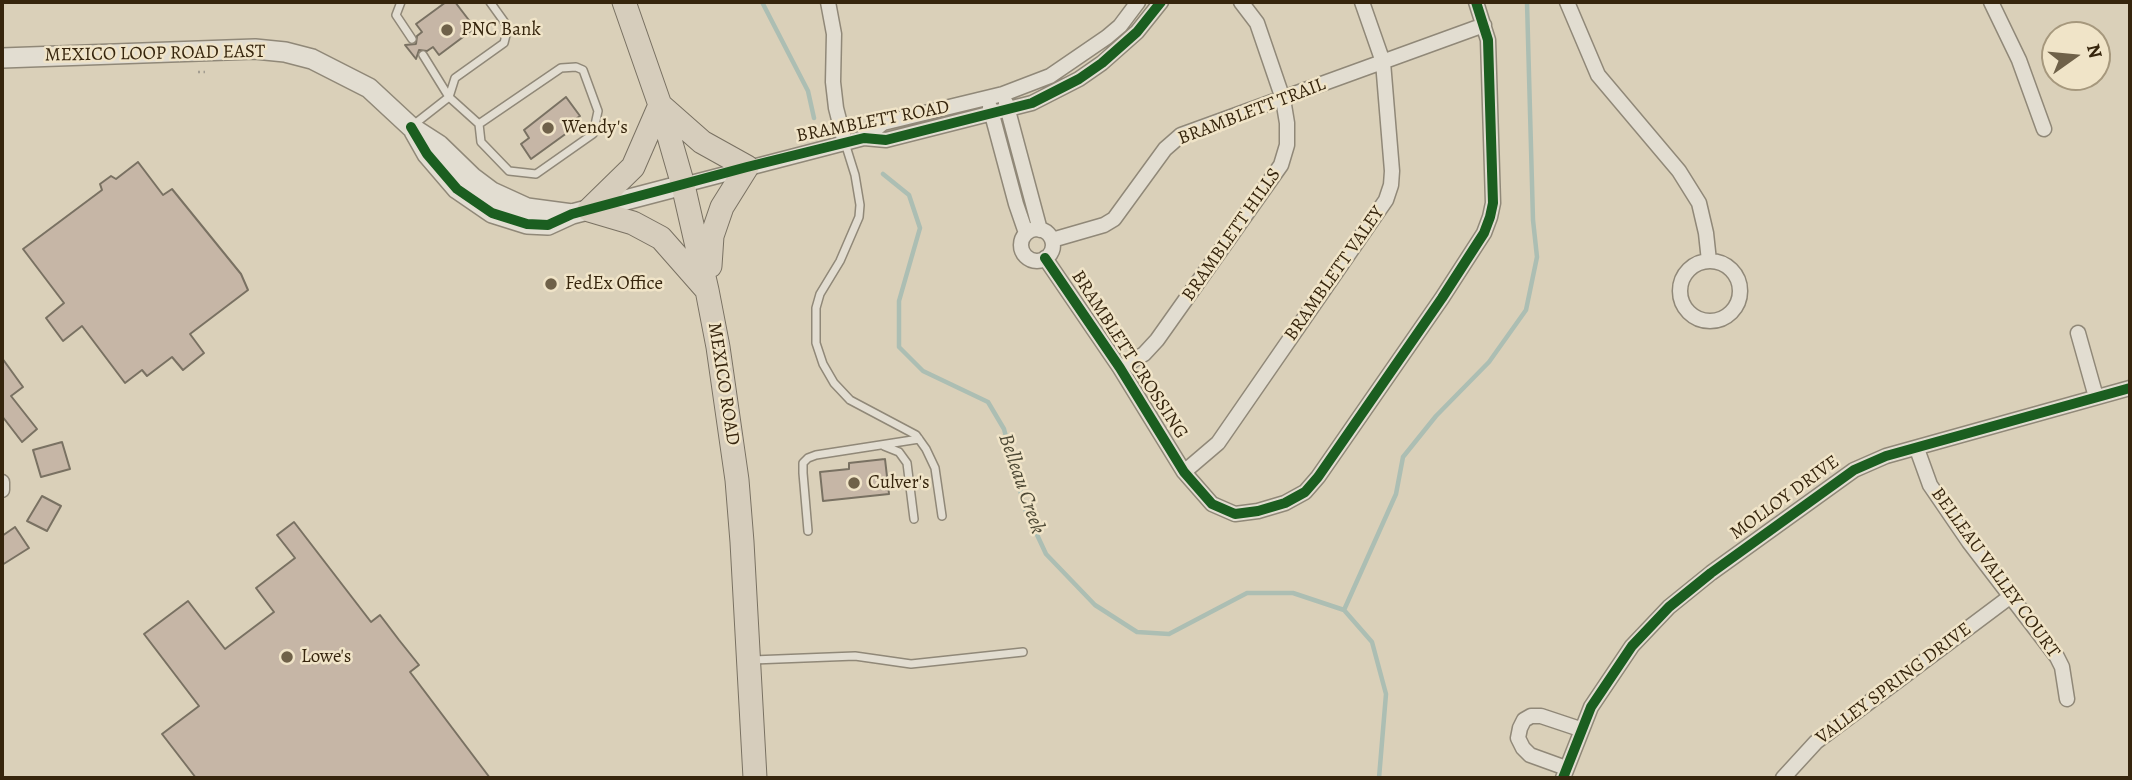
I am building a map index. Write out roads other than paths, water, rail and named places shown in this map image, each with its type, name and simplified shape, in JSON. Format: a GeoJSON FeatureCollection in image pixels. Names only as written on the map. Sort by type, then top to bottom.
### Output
{"type":"FeatureCollection","features":[{"type":"Feature","properties":{"kind":"main road","name":"MEXICO ROAD"},"geometry":{"type":"LineString","coordinates":[[624,2],[660,105],[683,185],[708,290],[737,480],[755,778]]}},
{"type":"Feature","properties":{"kind":"main road"},"geometry":{"type":"LineString","coordinates":[[581,212],[633,167],[660,105],[702,142],[747,167],[722,207],[712,236],[708,290]]}},
{"type":"Feature","properties":{"kind":"main road"},"geometry":{"type":"LineString","coordinates":[[581,212],[633,223],[661,238],[708,290]]}},
{"type":"Feature","properties":{"kind":"street"},"geometry":{"type":"LineString","coordinates":[[828,2],[834,34],[833,82],[836,108],[845,143]]}},
{"type":"Feature","properties":{"kind":"street","name":"BRAMBLETT ROAD"},"geometry":{"type":"LineString","coordinates":[[864,138],[883,123],[1003,94],[1050,76],[1089,52],[1120,26],[1138,2]]}},
{"type":"Feature","properties":{"kind":"street","name":"BRAMBLETT ROAD"},"geometry":{"type":"LineString","coordinates":[[683,185],[864,138],[886,140],[1031,103],[1055,93],[1102,63],[1137,32],[1161,2]]}},
{"type":"Feature","properties":{"kind":"street","name":"BRAMBLETT HILLS"},"geometry":{"type":"LineString","coordinates":[[1120,368],[1151,347],[1281,165],[1287,145],[1283,99],[1257,23],[1241,2]]}},
{"type":"Feature","properties":{"kind":"street","name":"BRAMBLETT VALEY"},"geometry":{"type":"LineString","coordinates":[[1184,472],[1218,443],[1386,200],[1392,171],[1383,62],[1362,2]]}},
{"type":"Feature","properties":{"kind":"street","name":"BRAMBLETT CROSSING"},"geometry":{"type":"LineString","coordinates":[[1045,258],[1120,368],[1184,472],[1212,504],[1235,514],[1285,503],[1305,492],[1442,298],[1484,233],[1492,210],[1488,40],[1476,2]]}},
{"type":"Feature","properties":{"kind":"street"},"geometry":{"type":"LineString","coordinates":[[1567,2],[1598,75],[1679,171],[1694,195],[1706,233],[1709,261]]}},
{"type":"Feature","properties":{"kind":"street"},"geometry":{"type":"LineString","coordinates":[[1991,2],[2016,50],[2044,129]]}},
{"type":"Feature","properties":{"kind":"street","name":"BRAMBLETT TRAIL"},"geometry":{"type":"LineString","coordinates":[[1052,240],[1104,225],[1114,219],[1165,149],[1181,135],[1484,25]]}},
{"type":"Feature","properties":{"kind":"street","name":"MEXICO LOOP ROAD EAST"},"geometry":{"type":"LineString","coordinates":[[2,58],[242,49],[285,52],[312,59],[369,88],[411,127],[427,154],[457,189],[492,213],[527,224],[548,225],[581,212],[683,185]]}},
{"type":"Feature","properties":{"kind":"street"},"geometry":{"type":"LineString","coordinates":[[1003,94],[1033,231]]}},
{"type":"Feature","properties":{"kind":"street"},"geometry":{"type":"LineString","coordinates":[[988,98],[1016,204],[1033,231],[1049,234],[1052,240],[1051,252],[1036,261],[1025,256],[1021,244],[1033,231]]}},
{"type":"Feature","properties":{"kind":"street"},"geometry":{"type":"LineString","coordinates":[[1709,261],[1730,268],[1740,286],[1737,305],[1731,313],[1714,321],[1695,318],[1683,304],[1680,294],[1685,274],[1692,267],[1709,261]]}},
{"type":"Feature","properties":{"kind":"street"},"geometry":{"type":"LineString","coordinates":[[2078,333],[2096,397]]}},
{"type":"Feature","properties":{"kind":"street","name":"MOLLOY DRIVE"},"geometry":{"type":"LineString","coordinates":[[1580,729],[1541,716],[1531,716],[1524,720],[1518,738],[1530,755],[1564,773],[1591,706],[1632,646],[1669,607],[1711,573],[1854,470],[1886,456],[2130,388]]}},
{"type":"Feature","properties":{"kind":"street","name":"BELLEAU VALLEY COURT"},"geometry":{"type":"LineString","coordinates":[[1917,449],[1930,485],[1969,542],[2057,657],[2062,667],[2067,699]]}},
{"type":"Feature","properties":{"kind":"street"},"geometry":{"type":"LineString","coordinates":[[2,482],[2,490]]}},
{"type":"Feature","properties":{"kind":"street","name":"VALLEY SPRING DRIVE"},"geometry":{"type":"LineString","coordinates":[[1783,778],[1816,742],[2011,596]]}},
{"type":"Feature","properties":{"kind":"lane"},"geometry":{"type":"LineString","coordinates":[[401,2],[396,15],[412,39]]}},
{"type":"Feature","properties":{"kind":"lane"},"geometry":{"type":"LineString","coordinates":[[411,127],[449,97],[455,78],[504,43],[508,27],[490,2]]}},
{"type":"Feature","properties":{"kind":"lane"},"geometry":{"type":"LineString","coordinates":[[423,55],[449,97],[479,124],[481,142],[509,171],[536,174],[593,134],[598,111],[583,70],[576,67],[561,68],[479,124]]}},
{"type":"Feature","properties":{"kind":"lane"},"geometry":{"type":"LineString","coordinates":[[845,143],[858,190],[859,217],[840,261],[820,294],[816,308],[816,343],[834,383],[850,400],[904,428],[919,439],[935,468],[942,516]]}},
{"type":"Feature","properties":{"kind":"lane"},"geometry":{"type":"LineString","coordinates":[[808,531],[803,463],[816,455],[919,439]]}},
{"type":"Feature","properties":{"kind":"lane"},"geometry":{"type":"LineString","coordinates":[[880,445],[899,452],[907,463],[914,519]]}},
{"type":"Feature","properties":{"kind":"lane"},"geometry":{"type":"LineString","coordinates":[[748,660],[855,656],[911,664],[1023,652]]}},
{"type":"Feature","properties":{"kind":"waterway","name":"Belleau Creek"},"geometry":{"type":"LineString","coordinates":[[762,2],[808,91],[814,118]]}},
{"type":"Feature","properties":{"kind":"waterway"},"geometry":{"type":"LineString","coordinates":[[1344,610],[1396,494],[1403,457],[1436,416],[1489,362],[1526,310],[1537,257],[1533,220],[1527,2]]}},
{"type":"Feature","properties":{"kind":"waterway","name":"Belleau Creek"},"geometry":{"type":"LineString","coordinates":[[883,174],[909,195],[920,228],[899,301],[899,347],[923,371],[988,402],[1004,429],[1025,509],[1046,554],[1095,605],[1137,632],[1169,634],[1247,593],[1293,593],[1344,610],[1372,642],[1386,694],[1379,778]]}},
{"type":"Feature","properties":{"kind":"place","name":"PNC Bank"},"geometry":{"type":"Point","coordinates":[447,30]}},
{"type":"Feature","properties":{"kind":"place","name":"Wendy's"},"geometry":{"type":"Point","coordinates":[548,128]}},
{"type":"Feature","properties":{"kind":"place","name":"FedEx Office"},"geometry":{"type":"Point","coordinates":[551,284]}},
{"type":"Feature","properties":{"kind":"place","name":"Culver's"},"geometry":{"type":"Point","coordinates":[854,483]}},
{"type":"Feature","properties":{"kind":"place","name":"Lowe's"},"geometry":{"type":"Point","coordinates":[287,657]}}]}
